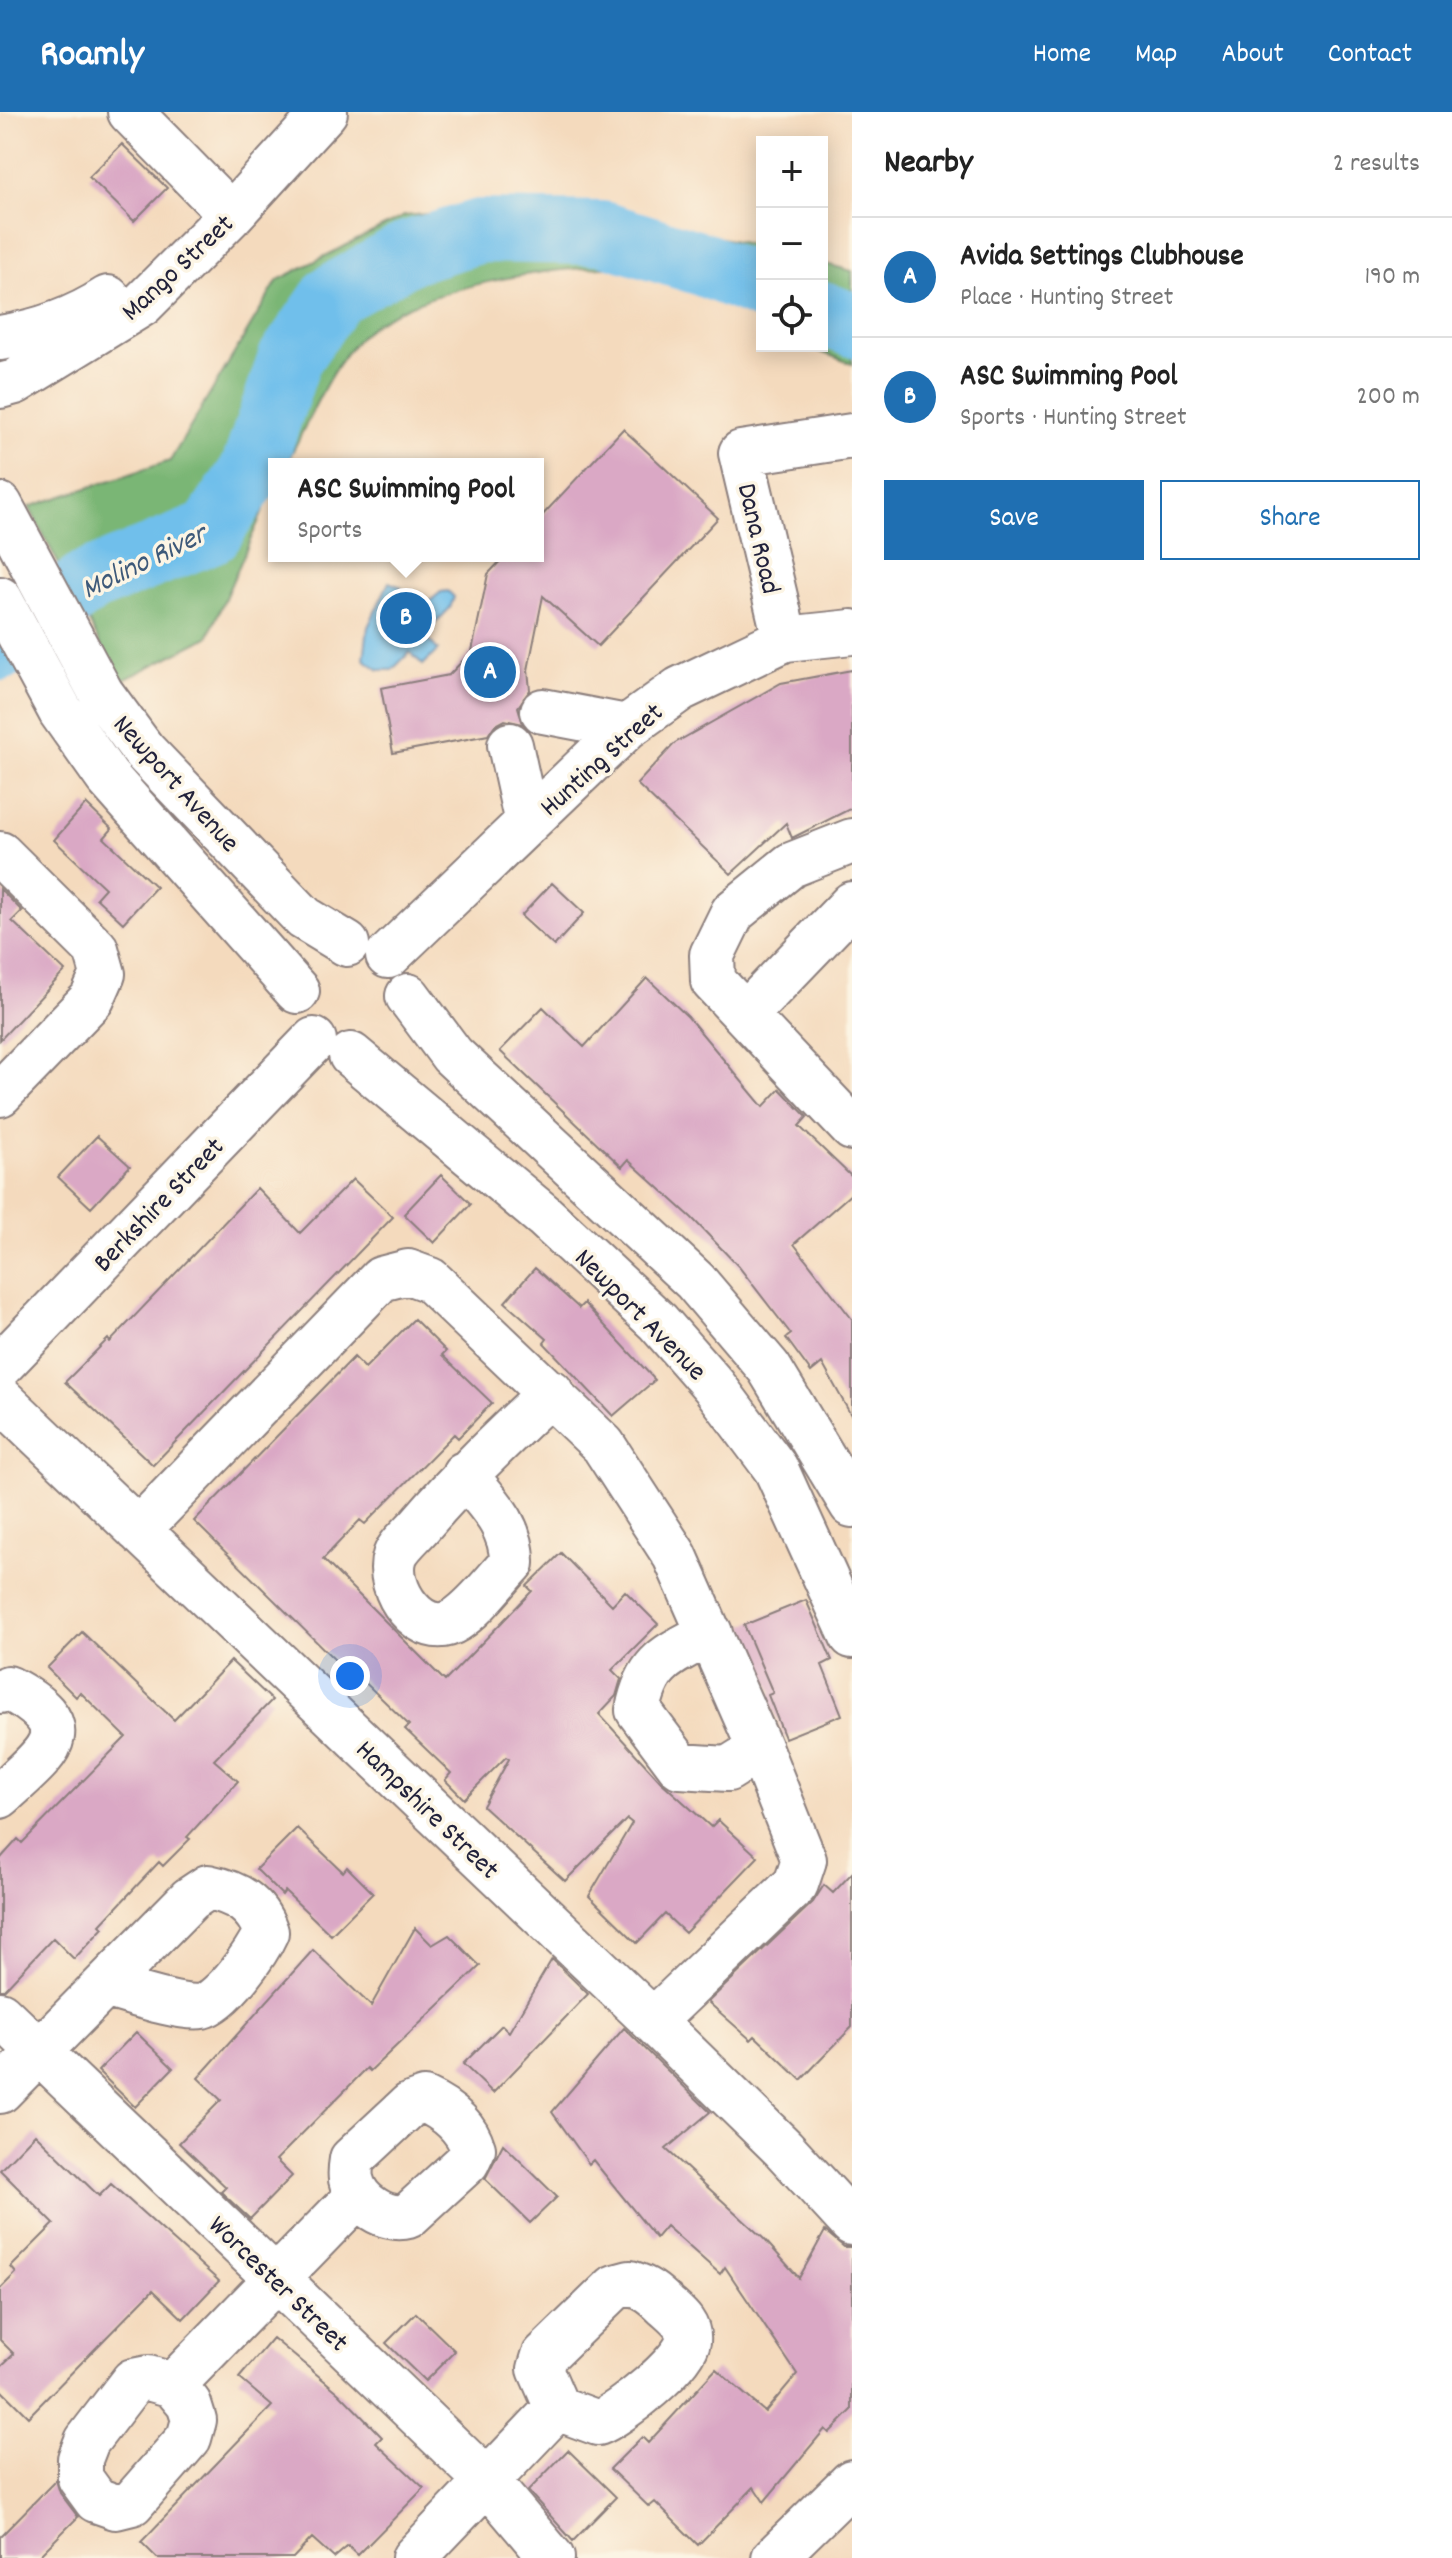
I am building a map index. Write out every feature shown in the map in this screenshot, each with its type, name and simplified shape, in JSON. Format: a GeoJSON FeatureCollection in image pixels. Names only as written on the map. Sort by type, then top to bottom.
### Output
{"type":"FeatureCollection","features":[{"type":"Feature","properties":{"kind":"street"},"geometry":{"type":"LineString","coordinates":[[130,112],[221,206]]}},
{"type":"Feature","properties":{"kind":"street","name":"Mango Street"},"geometry":{"type":"LineString","coordinates":[[0,386],[15,382],[142,304],[221,206],[286,112]]}},
{"type":"Feature","properties":{"kind":"street","name":"Mango Street"},"geometry":{"type":"LineString","coordinates":[[0,338],[26,334],[87,312],[125,287],[172,242],[221,206],[325,112]]}},
{"type":"Feature","properties":{"kind":"street","name":"Dana Road"},"geometry":{"type":"LineString","coordinates":[[785,639],[741,453],[852,436]]}},
{"type":"Feature","properties":{"kind":"street","name":"Newport Avenue"},"geometry":{"type":"LineString","coordinates":[[3,512],[101,693],[149,758],[304,918],[368,950]]}},
{"type":"Feature","properties":{"kind":"street","name":"Newport Avenue"},"geometry":{"type":"LineString","coordinates":[[0,599],[61,712],[147,826],[297,991]]}},
{"type":"Feature","properties":{"kind":"street","name":"Hunting Street"},"geometry":{"type":"LineString","coordinates":[[368,950],[527,823],[627,727],[680,689],[785,639],[852,632]]}},
{"type":"Feature","properties":{"kind":"street"},"geometry":{"type":"LineString","coordinates":[[543,711],[627,727]]}},
{"type":"Feature","properties":{"kind":"street"},"geometry":{"type":"LineString","coordinates":[[510,745],[527,823]]}},
{"type":"Feature","properties":{"kind":"street"},"geometry":{"type":"LineString","coordinates":[[852,841],[791,865],[733,912],[717,938],[712,955],[713,981],[852,1128]]}},
{"type":"Feature","properties":{"kind":"street"},"geometry":{"type":"LineString","coordinates":[[0,854],[96,949],[103,974],[92,999],[0,1094]]}},
{"type":"Feature","properties":{"kind":"street"},"geometry":{"type":"LineString","coordinates":[[745,1015],[852,904]]}},
{"type":"Feature","properties":{"kind":"street"},"geometry":{"type":"LineString","coordinates":[[329,948],[368,950],[405,981],[407,1015],[386,1045],[369,1053],[332,1047],[297,1009],[297,991],[303,973],[314,959],[329,948]]}},
{"type":"Feature","properties":{"kind":"street","name":"Newport Avenue"},"geometry":{"type":"LineString","coordinates":[[408,996],[452,1055],[695,1281],[769,1368],[852,1505]]}},
{"type":"Feature","properties":{"kind":"street","name":"Newport Avenue"},"geometry":{"type":"LineString","coordinates":[[332,1047],[544,1216],[658,1322],[714,1386],[776,1469],[852,1636]]}},
{"type":"Feature","properties":{"kind":"street","name":"Berkshire Street"},"geometry":{"type":"LineString","coordinates":[[0,1366],[332,1047]]}},
{"type":"Feature","properties":{"kind":"street"},"geometry":{"type":"LineString","coordinates":[[138,1530],[381,1279],[408,1272],[430,1280],[551,1392],[611,1457],[675,1556],[760,1749],[804,1860],[796,1884],[653,2021]]}},
{"type":"Feature","properties":{"kind":"street"},"geometry":{"type":"LineString","coordinates":[[464,1474],[551,1392]]}},
{"type":"Feature","properties":{"kind":"street","name":"Hampshire Street"},"geometry":{"type":"LineString","coordinates":[[0,1398],[653,2021],[783,2148],[852,2223]]}},
{"type":"Feature","properties":{"kind":"street"},"geometry":{"type":"LineString","coordinates":[[710,1633],[656,1663],[643,1685],[638,1710],[680,1766],[728,1769],[760,1749]]}},
{"type":"Feature","properties":{"kind":"street"},"geometry":{"type":"LineString","coordinates":[[0,1691],[8,1688],[29,1699],[49,1721],[54,1736],[50,1750],[0,1796]]}},
{"type":"Feature","properties":{"kind":"street"},"geometry":{"type":"LineString","coordinates":[[0,2091],[105,1985]]}},
{"type":"Feature","properties":{"kind":"street","name":"Worcester Street"},"geometry":{"type":"LineString","coordinates":[[0,2014],[487,2481],[552,2558]]}},
{"type":"Feature","properties":{"kind":"street"},"geometry":{"type":"LineString","coordinates":[[173,2385],[358,2195]]}},
{"type":"Feature","properties":{"kind":"street"},"geometry":{"type":"LineString","coordinates":[[414,2558],[557,2408]]}},
{"type":"Feature","properties":{"kind":"street"},"geometry":{"type":"LineString","coordinates":[[774,2558],[852,2482]]}},
{"type":"Feature","properties":{"kind":"green space"},"geometry":{"type":"Polygon","coordinates":[[[563,203],[756,246],[756,319],[682,279],[653,270],[624,267],[545,272],[502,279],[419,302],[387,317],[363,334],[339,363],[289,458],[268,458],[268,500],[208,637],[120,682],[29,507],[170,461],[278,280],[404,216],[563,203]]]}},
{"type":"Feature","properties":{"kind":"green space"},"geometry":{"type":"Polygon","coordinates":[[[828,265],[852,271],[852,364],[821,352],[828,352],[828,265]]]}},
{"type":"Feature","properties":{"kind":"water"},"geometry":{"type":"Polygon","coordinates":[[[389,582],[401,587],[406,599],[415,605],[424,606],[441,592],[448,591],[454,597],[450,608],[424,635],[438,650],[423,665],[410,652],[392,670],[379,670],[364,659],[368,627],[389,582]]]}},
{"type":"Feature","properties":{"kind":"building"},"geometry":{"type":"Polygon","coordinates":[[[122,144],[167,188],[134,221],[89,177],[122,144]]]}},
{"type":"Feature","properties":{"kind":"building"},"geometry":{"type":"Polygon","coordinates":[[[623,429],[718,518],[598,646],[543,596],[528,670],[530,690],[518,707],[523,724],[505,720],[494,726],[488,735],[393,753],[381,688],[449,675],[472,651],[488,574],[499,562],[544,562],[544,514],[623,429]]]}},
{"type":"Feature","properties":{"kind":"building"},"geometry":{"type":"Polygon","coordinates":[[[852,670],[852,808],[792,838],[786,823],[731,874],[637,784],[675,743],[781,683],[852,670]]]}},
{"type":"Feature","properties":{"kind":"building"},"geometry":{"type":"Polygon","coordinates":[[[86,804],[112,829],[104,838],[156,887],[123,923],[96,898],[105,888],[54,840],[86,804]]]}},
{"type":"Feature","properties":{"kind":"building"},"geometry":{"type":"Polygon","coordinates":[[[552,883],[584,913],[554,946],[521,916],[552,883]]]}},
{"type":"Feature","properties":{"kind":"building"},"geometry":{"type":"Polygon","coordinates":[[[0,889],[22,911],[12,921],[65,971],[0,1040],[0,889]]]}},
{"type":"Feature","properties":{"kind":"building"},"geometry":{"type":"Polygon","coordinates":[[[647,978],[688,1017],[763,1107],[780,1089],[807,1117],[799,1126],[852,1177],[852,1193],[794,1244],[852,1319],[852,1417],[822,1363],[811,1372],[786,1338],[791,1334],[739,1267],[692,1218],[628,1160],[622,1167],[500,1051],[543,1007],[584,1047],[647,978]]]}},
{"type":"Feature","properties":{"kind":"building"},"geometry":{"type":"Polygon","coordinates":[[[97,1136],[130,1166],[91,1208],[58,1177],[97,1136]]]}},
{"type":"Feature","properties":{"kind":"building"},"geometry":{"type":"Polygon","coordinates":[[[441,1175],[471,1204],[434,1243],[404,1214],[441,1175]]]}},
{"type":"Feature","properties":{"kind":"building"},"geometry":{"type":"Polygon","coordinates":[[[353,1179],[393,1217],[153,1465],[65,1382],[108,1339],[110,1342],[257,1188],[300,1233],[353,1179]]]}},
{"type":"Feature","properties":{"kind":"building"},"geometry":{"type":"Polygon","coordinates":[[[535,1268],[579,1308],[584,1303],[655,1380],[613,1416],[544,1343],[547,1339],[505,1302],[535,1268]]]}},
{"type":"Feature","properties":{"kind":"building"},"geometry":{"type":"Polygon","coordinates":[[[414,1319],[446,1351],[442,1355],[492,1403],[458,1438],[454,1434],[365,1524],[360,1520],[323,1559],[445,1681],[532,1591],[527,1586],[561,1553],[612,1605],[625,1591],[658,1624],[612,1670],[621,1679],[616,1696],[599,1714],[660,1781],[711,1827],[718,1820],[758,1857],[685,1933],[665,1914],[637,1943],[589,1896],[632,1823],[627,1819],[565,1881],[483,1806],[509,1759],[506,1757],[464,1799],[445,1780],[451,1773],[405,1729],[409,1725],[346,1664],[342,1667],[194,1521],[354,1357],[365,1368],[414,1319]]]}},
{"type":"Feature","properties":{"kind":"building"},"geometry":{"type":"Polygon","coordinates":[[[806,1600],[832,1660],[822,1665],[842,1715],[785,1738],[768,1695],[773,1693],[744,1625],[806,1600]]]}},
{"type":"Feature","properties":{"kind":"building"},"geometry":{"type":"Polygon","coordinates":[[[82,1632],[174,1720],[231,1661],[272,1700],[214,1760],[238,1781],[187,1837],[190,1839],[163,1866],[159,1862],[100,1925],[103,1928],[74,1959],[53,1938],[4,1990],[0,1990],[0,1859],[18,1839],[22,1843],[126,1737],[80,1692],[76,1697],[47,1668],[82,1632]]]}},
{"type":"Feature","properties":{"kind":"building"},"geometry":{"type":"Polygon","coordinates":[[[297,1828],[343,1872],[347,1867],[373,1893],[331,1935],[285,1891],[282,1895],[256,1869],[297,1828]]]}},
{"type":"Feature","properties":{"kind":"building"},"geometry":{"type":"Polygon","coordinates":[[[852,1873],[852,2027],[801,2080],[755,2036],[751,2040],[708,2002],[813,1902],[824,1885],[833,1893],[852,1873]]]}},
{"type":"Feature","properties":{"kind":"building"},"geometry":{"type":"Polygon","coordinates":[[[415,1928],[432,1945],[449,1935],[480,1966],[370,2071],[367,2068],[276,2160],[292,2176],[250,2219],[221,2192],[226,2187],[179,2143],[221,2100],[198,2078],[313,1950],[371,2006],[415,1928]]]}},
{"type":"Feature","properties":{"kind":"building"},"geometry":{"type":"Polygon","coordinates":[[[552,1959],[588,1994],[493,2093],[463,2064],[502,2025],[509,2032],[552,1959]]]}},
{"type":"Feature","properties":{"kind":"building"},"geometry":{"type":"Polygon","coordinates":[[[624,2028],[710,2112],[666,2149],[764,2239],[799,2278],[825,2231],[844,2247],[852,2247],[852,2410],[829,2433],[825,2429],[764,2502],[754,2487],[698,2545],[655,2502],[649,2507],[610,2469],[642,2437],[648,2443],[716,2369],[765,2412],[797,2374],[725,2267],[720,2274],[666,2226],[656,2238],[593,2160],[589,2164],[552,2112],[624,2028]]]}},
{"type":"Feature","properties":{"kind":"building"},"geometry":{"type":"Polygon","coordinates":[[[136,2032],[173,2068],[135,2107],[98,2071],[136,2032]]]}},
{"type":"Feature","properties":{"kind":"building"},"geometry":{"type":"Polygon","coordinates":[[[35,2134],[99,2196],[111,2184],[219,2281],[183,2319],[153,2290],[28,2417],[0,2389],[0,2367],[14,2354],[0,2340],[0,2289],[16,2273],[11,2267],[54,2224],[0,2170],[35,2134]]]}},
{"type":"Feature","properties":{"kind":"building"},"geometry":{"type":"Polygon","coordinates":[[[503,2144],[557,2197],[530,2223],[485,2179],[503,2144]]]}},
{"type":"Feature","properties":{"kind":"building"},"geometry":{"type":"Polygon","coordinates":[[[416,2313],[455,2351],[425,2381],[386,2343],[416,2313]]]}},
{"type":"Feature","properties":{"kind":"building"},"geometry":{"type":"Polygon","coordinates":[[[273,2338],[339,2393],[382,2437],[376,2443],[424,2488],[358,2555],[348,2546],[334,2558],[312,2538],[293,2558],[157,2558],[141,2542],[272,2406],[239,2378],[273,2338]]]}},
{"type":"Feature","properties":{"kind":"building"},"geometry":{"type":"Polygon","coordinates":[[[568,2450],[616,2497],[573,2541],[528,2491],[568,2450]]]}},
{"type":"Feature","properties":{"kind":"building"},"geometry":{"type":"Polygon","coordinates":[[[56,2480],[60,2493],[78,2517],[37,2558],[0,2558],[0,2537],[56,2480]]]}},
{"type":"Feature","properties":{"kind":"waterway","name":"Molino River"},"geometry":{"type":"LineString","coordinates":[[0,649],[88,582],[211,532],[252,470],[290,358],[334,295],[410,252],[480,231],[602,233],[702,264],[756,286]]}},
{"type":"Feature","properties":{"kind":"waterway","name":"Molino River"},"geometry":{"type":"LineString","coordinates":[[828,315],[852,325]]}},
{"type":"Feature","properties":{"kind":"place","name":"ASC Swimming Pool"},"geometry":{"type":"Point","coordinates":[406,618]}},
{"type":"Feature","properties":{"kind":"place","name":"Avida Settings Clubhouse"},"geometry":{"type":"Point","coordinates":[490,672]}}]}
